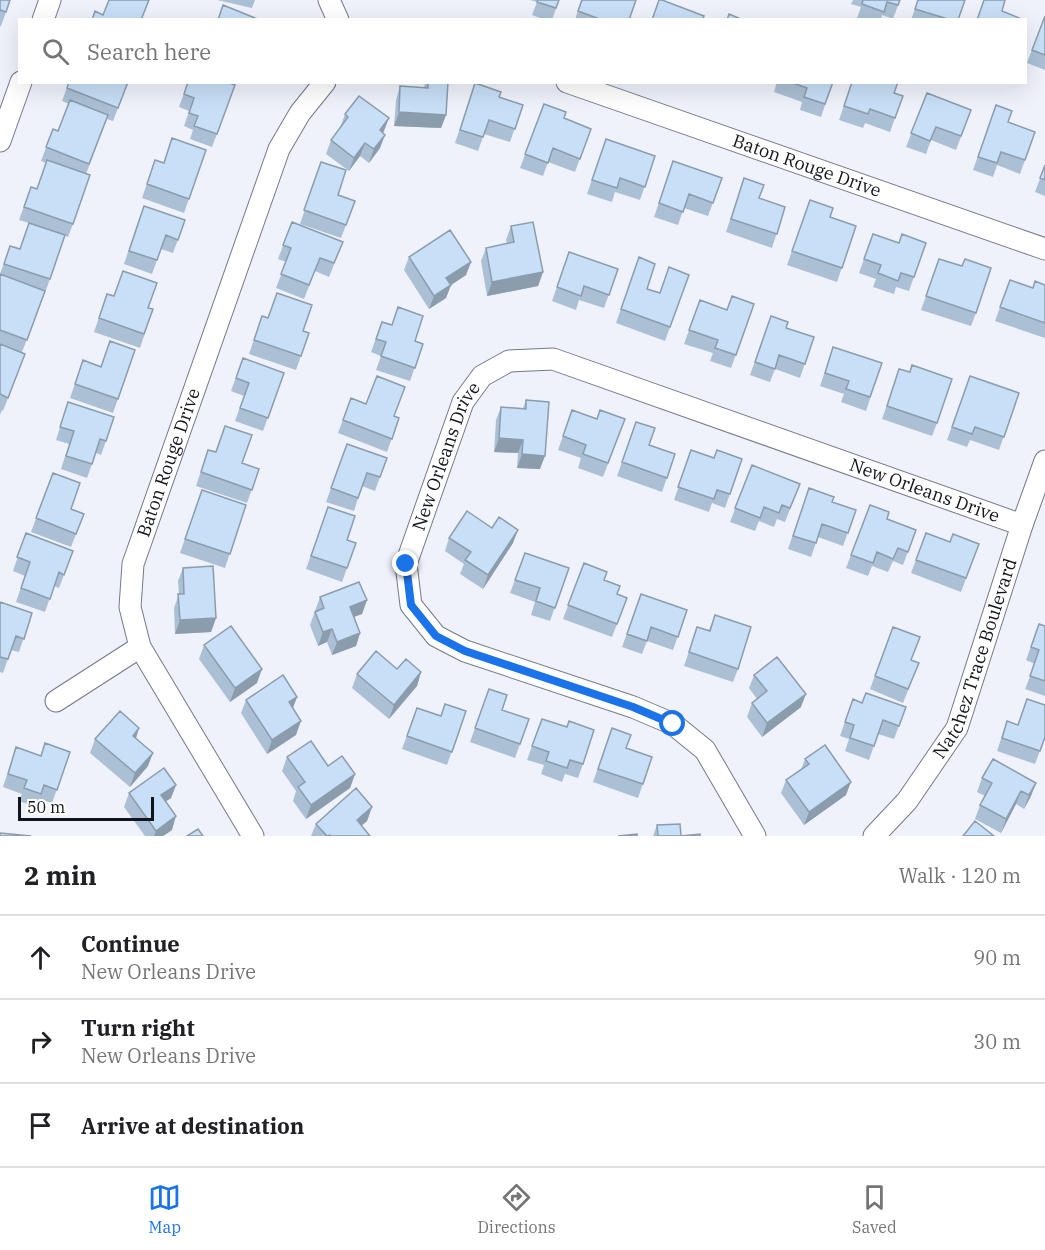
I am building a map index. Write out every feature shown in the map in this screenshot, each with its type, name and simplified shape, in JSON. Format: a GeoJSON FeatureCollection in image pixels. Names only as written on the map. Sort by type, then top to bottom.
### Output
{"type":"FeatureCollection","features":[{"type":"Feature","properties":{"kind":"street"},"geometry":{"type":"LineString","coordinates":[[45,18],[50,0]]}},
{"type":"Feature","properties":{"kind":"street"},"geometry":{"type":"LineString","coordinates":[[328,0],[337,18]]}},
{"type":"Feature","properties":{"kind":"street"},"geometry":{"type":"LineString","coordinates":[[0,141],[20,84]]}},
{"type":"Feature","properties":{"kind":"street","name":"Baton Rouge Drive"},"geometry":{"type":"LineString","coordinates":[[253,836],[140,646],[130,607],[133,564],[279,149],[300,112],[323,84]]}},
{"type":"Feature","properties":{"kind":"street","name":"Baton Rouge Drive"},"geometry":{"type":"LineString","coordinates":[[573,84],[1045,249]]}},
{"type":"Feature","properties":{"kind":"street","name":"New Orleans Drive"},"geometry":{"type":"LineString","coordinates":[[755,836],[705,750],[673,724],[633,707],[465,651],[436,636],[411,605],[406,564],[463,402],[482,376],[509,361],[553,359],[1022,525]]}},
{"type":"Feature","properties":{"kind":"street","name":"Natchez Trace Boulevard"},"geometry":{"type":"LineString","coordinates":[[874,836],[907,801],[957,728],[1022,525],[1045,461]]}},
{"type":"Feature","properties":{"kind":"street"},"geometry":{"type":"LineString","coordinates":[[56,701],[140,646]]}},
{"type":"Feature","properties":{"kind":"building"},"geometry":{"type":"Polygon","coordinates":[[[0,0],[10,0],[6,12],[0,10],[0,0]]]}},
{"type":"Feature","properties":{"kind":"building"},"geometry":{"type":"Polygon","coordinates":[[[109,0],[149,0],[142,18],[93,18],[95,11],[103,15],[109,0]]]}},
{"type":"Feature","properties":{"kind":"building"},"geometry":{"type":"Polygon","coordinates":[[[538,0],[559,0],[556,8],[537,2],[538,0]]]}},
{"type":"Feature","properties":{"kind":"building"},"geometry":{"type":"Polygon","coordinates":[[[582,0],[636,0],[630,18],[597,18],[578,11],[582,0]]]}},
{"type":"Feature","properties":{"kind":"building"},"geometry":{"type":"Polygon","coordinates":[[[659,0],[704,16],[703,18],[653,18],[659,0]]]}},
{"type":"Feature","properties":{"kind":"building"},"geometry":{"type":"Polygon","coordinates":[[[863,0],[900,0],[898,5],[887,2],[884,12],[862,4],[863,0]]]}},
{"type":"Feature","properties":{"kind":"building"},"geometry":{"type":"Polygon","coordinates":[[[918,0],[965,0],[959,18],[944,18],[915,9],[918,0]]]}},
{"type":"Feature","properties":{"kind":"building"},"geometry":{"type":"Polygon","coordinates":[[[984,0],[1005,0],[1002,11],[1019,18],[978,18],[984,0]]]}},
{"type":"Feature","properties":{"kind":"building"},"geometry":{"type":"Polygon","coordinates":[[[223,5],[255,18],[219,18],[223,5]]]}},
{"type":"Feature","properties":{"kind":"building"},"geometry":{"type":"Polygon","coordinates":[[[1045,16],[1045,55],[1032,50],[1045,16]]]}},
{"type":"Feature","properties":{"kind":"building"},"geometry":{"type":"Polygon","coordinates":[[[68,84],[127,84],[118,108],[67,88],[68,84]]]}},
{"type":"Feature","properties":{"kind":"building"},"geometry":{"type":"Polygon","coordinates":[[[187,84],[235,85],[217,134],[194,126],[198,116],[189,113],[194,98],[184,94],[187,84]]]}},
{"type":"Feature","properties":{"kind":"building"},"geometry":{"type":"Polygon","coordinates":[[[428,84],[448,84],[446,115],[399,112],[400,86],[428,88],[428,84]]]}},
{"type":"Feature","properties":{"kind":"building"},"geometry":{"type":"Polygon","coordinates":[[[475,84],[501,92],[499,97],[523,105],[515,129],[489,120],[483,137],[460,130],[475,84]]]}},
{"type":"Feature","properties":{"kind":"building"},"geometry":{"type":"Polygon","coordinates":[[[796,84],[832,84],[825,104],[804,97],[807,88],[796,84]]]}},
{"type":"Feature","properties":{"kind":"building"},"geometry":{"type":"Polygon","coordinates":[[[851,84],[897,84],[894,93],[903,96],[895,118],[870,109],[868,114],[844,106],[851,84]]]}},
{"type":"Feature","properties":{"kind":"building"},"geometry":{"type":"Polygon","coordinates":[[[927,93],[971,110],[961,136],[936,127],[930,141],[911,133],[927,93]]]}},
{"type":"Feature","properties":{"kind":"building"},"geometry":{"type":"Polygon","coordinates":[[[359,96],[389,118],[380,130],[385,135],[374,149],[365,143],[354,158],[331,140],[348,117],[345,114],[359,96]]]}},
{"type":"Feature","properties":{"kind":"building"},"geometry":{"type":"Polygon","coordinates":[[[70,100],[108,115],[89,164],[46,147],[53,129],[58,131],[70,100]]]}},
{"type":"Feature","properties":{"kind":"building"},"geometry":{"type":"Polygon","coordinates":[[[544,104],[566,112],[564,118],[591,129],[580,159],[553,148],[548,163],[525,154],[544,104]]]}},
{"type":"Feature","properties":{"kind":"building"},"geometry":{"type":"Polygon","coordinates":[[[996,105],[1012,111],[1008,122],[1035,132],[1025,160],[1001,152],[997,163],[978,157],[996,105]]]}},
{"type":"Feature","properties":{"kind":"building"},"geometry":{"type":"Polygon","coordinates":[[[172,138],[206,150],[189,199],[147,184],[155,160],[164,163],[172,138]]]}},
{"type":"Feature","properties":{"kind":"building"},"geometry":{"type":"Polygon","coordinates":[[[606,139],[655,156],[645,187],[620,178],[617,188],[592,180],[606,139]]]}},
{"type":"Feature","properties":{"kind":"building"},"geometry":{"type":"Polygon","coordinates":[[[47,160],[90,175],[73,224],[24,207],[31,187],[37,189],[47,160]]]}},
{"type":"Feature","properties":{"kind":"building"},"geometry":{"type":"Polygon","coordinates":[[[673,161],[722,178],[713,203],[689,194],[683,212],[659,203],[673,161]]]}},
{"type":"Feature","properties":{"kind":"building"},"geometry":{"type":"Polygon","coordinates":[[[321,162],[346,170],[338,195],[355,201],[346,225],[304,210],[321,162]]]}},
{"type":"Feature","properties":{"kind":"building"},"geometry":{"type":"Polygon","coordinates":[[[1045,165],[1045,180],[1040,178],[1045,165]]]}},
{"type":"Feature","properties":{"kind":"building"},"geometry":{"type":"Polygon","coordinates":[[[744,178],[764,185],[759,198],[785,207],[777,234],[731,219],[744,178]]]}},
{"type":"Feature","properties":{"kind":"building"},"geometry":{"type":"Polygon","coordinates":[[[810,200],[833,208],[830,217],[856,226],[842,268],[792,251],[810,200]]]}},
{"type":"Feature","properties":{"kind":"building"},"geometry":{"type":"Polygon","coordinates":[[[144,206],[185,220],[178,240],[166,235],[157,260],[129,251],[144,206]]]}},
{"type":"Feature","properties":{"kind":"building"},"geometry":{"type":"Polygon","coordinates":[[[292,222],[343,242],[334,263],[320,258],[309,285],[281,274],[291,248],[283,245],[292,222]]]}},
{"type":"Feature","properties":{"kind":"building"},"geometry":{"type":"Polygon","coordinates":[[[533,222],[543,272],[492,282],[486,248],[514,242],[511,226],[533,222]]]}},
{"type":"Feature","properties":{"kind":"building"},"geometry":{"type":"Polygon","coordinates":[[[29,223],[65,235],[50,279],[4,264],[10,246],[20,249],[29,223]]]}},
{"type":"Feature","properties":{"kind":"building"},"geometry":{"type":"Polygon","coordinates":[[[450,230],[471,262],[446,278],[451,285],[434,296],[409,257],[450,230]]]}},
{"type":"Feature","properties":{"kind":"building"},"geometry":{"type":"Polygon","coordinates":[[[873,234],[899,243],[902,234],[926,243],[914,277],[901,273],[898,281],[878,273],[881,265],[864,259],[873,234]]]}},
{"type":"Feature","properties":{"kind":"building"},"geometry":{"type":"Polygon","coordinates":[[[569,252],[618,269],[609,295],[584,286],[581,296],[557,287],[569,252]]]}},
{"type":"Feature","properties":{"kind":"building"},"geometry":{"type":"Polygon","coordinates":[[[639,257],[655,264],[647,289],[660,293],[669,267],[689,275],[670,327],[621,309],[639,257]]]}},
{"type":"Feature","properties":{"kind":"building"},"geometry":{"type":"Polygon","coordinates":[[[939,259],[962,266],[965,259],[991,268],[976,313],[926,296],[939,259]]]}},
{"type":"Feature","properties":{"kind":"building"},"geometry":{"type":"Polygon","coordinates":[[[123,271],[157,283],[148,308],[153,309],[144,334],[99,318],[107,294],[114,296],[123,271]]]}},
{"type":"Feature","properties":{"kind":"building"},"geometry":{"type":"Polygon","coordinates":[[[0,274],[45,291],[27,340],[0,330],[0,274]]]}},
{"type":"Feature","properties":{"kind":"building"},"geometry":{"type":"Polygon","coordinates":[[[1010,280],[1033,288],[1035,281],[1045,285],[1045,323],[1000,307],[1010,280]]]}},
{"type":"Feature","properties":{"kind":"building"},"geometry":{"type":"Polygon","coordinates":[[[277,293],[312,305],[303,331],[309,333],[301,356],[254,340],[262,316],[268,318],[277,293]]]}},
{"type":"Feature","properties":{"kind":"building"},"geometry":{"type":"Polygon","coordinates":[[[732,296],[754,304],[736,355],[715,348],[718,340],[689,330],[700,300],[727,310],[732,296]]]}},
{"type":"Feature","properties":{"kind":"building"},"geometry":{"type":"Polygon","coordinates":[[[398,307],[423,316],[415,341],[423,344],[415,368],[381,356],[386,342],[376,339],[382,322],[392,325],[398,307]]]}},
{"type":"Feature","properties":{"kind":"building"},"geometry":{"type":"Polygon","coordinates":[[[771,316],[788,322],[786,328],[814,337],[805,364],[779,355],[775,369],[755,362],[771,316]]]}},
{"type":"Feature","properties":{"kind":"building"},"geometry":{"type":"Polygon","coordinates":[[[110,341],[135,350],[118,399],[75,384],[83,360],[101,367],[110,341]]]}},
{"type":"Feature","properties":{"kind":"building"},"geometry":{"type":"Polygon","coordinates":[[[0,344],[25,354],[8,398],[0,394],[0,344]]]}},
{"type":"Feature","properties":{"kind":"building"},"geometry":{"type":"Polygon","coordinates":[[[833,347],[882,363],[870,397],[846,389],[849,381],[825,373],[833,347]]]}},
{"type":"Feature","properties":{"kind":"building"},"geometry":{"type":"Polygon","coordinates":[[[243,358],[284,373],[268,418],[240,408],[249,383],[236,378],[243,358]]]}},
{"type":"Feature","properties":{"kind":"building"},"geometry":{"type":"Polygon","coordinates":[[[912,365],[952,379],[937,423],[887,406],[899,369],[910,372],[912,365]]]}},
{"type":"Feature","properties":{"kind":"building"},"geometry":{"type":"Polygon","coordinates":[[[377,376],[405,387],[394,416],[399,418],[392,439],[343,420],[351,398],[366,404],[377,376]]]}},
{"type":"Feature","properties":{"kind":"building"},"geometry":{"type":"Polygon","coordinates":[[[970,376],[1019,393],[1004,437],[975,427],[972,434],[952,427],[970,376]]]}},
{"type":"Feature","properties":{"kind":"building"},"geometry":{"type":"Polygon","coordinates":[[[526,400],[549,402],[545,456],[522,454],[523,440],[499,438],[501,407],[526,409],[526,400]]]}},
{"type":"Feature","properties":{"kind":"building"},"geometry":{"type":"Polygon","coordinates":[[[68,402],[114,417],[106,441],[100,439],[92,464],[66,456],[74,431],[60,427],[68,402]]]}},
{"type":"Feature","properties":{"kind":"building"},"geometry":{"type":"Polygon","coordinates":[[[572,410],[597,419],[600,410],[625,419],[608,463],[583,454],[586,445],[563,436],[572,410]]]}},
{"type":"Feature","properties":{"kind":"building"},"geometry":{"type":"Polygon","coordinates":[[[636,422],[655,428],[649,445],[675,454],[667,478],[622,462],[636,422]]]}},
{"type":"Feature","properties":{"kind":"building"},"geometry":{"type":"Polygon","coordinates":[[[225,426],[252,435],[242,463],[259,469],[252,490],[201,472],[208,450],[216,452],[225,426]]]}},
{"type":"Feature","properties":{"kind":"building"},"geometry":{"type":"Polygon","coordinates":[[[347,444],[387,458],[380,477],[367,473],[358,498],[331,488],[347,444]]]}},
{"type":"Feature","properties":{"kind":"building"},"geometry":{"type":"Polygon","coordinates":[[[691,450],[714,458],[717,450],[742,459],[730,494],[717,490],[714,499],[678,487],[691,450]]]}},
{"type":"Feature","properties":{"kind":"building"},"geometry":{"type":"Polygon","coordinates":[[[752,465],[800,484],[790,508],[782,505],[779,513],[764,507],[760,518],[735,508],[752,465]]]}},
{"type":"Feature","properties":{"kind":"building"},"geometry":{"type":"Polygon","coordinates":[[[53,473],[80,483],[71,509],[84,514],[76,534],[36,518],[53,473]]]}},
{"type":"Feature","properties":{"kind":"building"},"geometry":{"type":"Polygon","coordinates":[[[809,488],[834,497],[832,502],[856,510],[848,533],[822,524],[816,543],[793,536],[809,488]]]}},
{"type":"Feature","properties":{"kind":"building"},"geometry":{"type":"Polygon","coordinates":[[[202,490],[246,505],[230,554],[185,539],[202,490]]]}},
{"type":"Feature","properties":{"kind":"building"},"geometry":{"type":"Polygon","coordinates":[[[870,505],[889,512],[887,519],[916,530],[908,552],[898,548],[893,559],[877,552],[873,563],[851,555],[870,505]]]}},
{"type":"Feature","properties":{"kind":"building"},"geometry":{"type":"Polygon","coordinates":[[[328,507],[355,516],[347,540],[356,543],[347,568],[311,556],[328,507]]]}},
{"type":"Feature","properties":{"kind":"building"},"geometry":{"type":"Polygon","coordinates":[[[467,511],[492,528],[499,517],[518,530],[488,575],[465,560],[471,552],[449,538],[467,511]]]}},
{"type":"Feature","properties":{"kind":"building"},"geometry":{"type":"Polygon","coordinates":[[[26,533],[73,551],[64,575],[59,572],[50,599],[21,588],[30,562],[17,557],[26,533]]]}},
{"type":"Feature","properties":{"kind":"building"},"geometry":{"type":"Polygon","coordinates":[[[926,533],[950,542],[953,534],[979,544],[966,578],[916,560],[926,533]]]}},
{"type":"Feature","properties":{"kind":"building"},"geometry":{"type":"Polygon","coordinates":[[[525,553],[569,568],[555,608],[536,601],[540,588],[515,580],[525,553]]]}},
{"type":"Feature","properties":{"kind":"building"},"geometry":{"type":"Polygon","coordinates":[[[584,563],[607,572],[604,580],[620,586],[617,594],[627,598],[617,624],[568,605],[584,563]]]}},
{"type":"Feature","properties":{"kind":"building"},"geometry":{"type":"Polygon","coordinates":[[[213,566],[216,618],[180,620],[178,594],[184,594],[183,568],[213,566]]]}},
{"type":"Feature","properties":{"kind":"building"},"geometry":{"type":"Polygon","coordinates":[[[359,582],[367,600],[350,607],[360,633],[337,642],[332,629],[323,632],[315,612],[324,608],[320,597],[359,582]]]}},
{"type":"Feature","properties":{"kind":"building"},"geometry":{"type":"Polygon","coordinates":[[[641,594],[687,610],[678,637],[651,627],[647,641],[627,634],[641,594]]]}},
{"type":"Feature","properties":{"kind":"building"},"geometry":{"type":"Polygon","coordinates":[[[0,602],[32,613],[24,639],[16,636],[8,659],[0,657],[0,602]]]}},
{"type":"Feature","properties":{"kind":"building"},"geometry":{"type":"Polygon","coordinates":[[[715,615],[751,627],[738,669],[689,652],[697,627],[710,631],[715,615]]]}},
{"type":"Feature","properties":{"kind":"building"},"geometry":{"type":"Polygon","coordinates":[[[1039,624],[1045,626],[1045,681],[1030,676],[1039,650],[1031,647],[1039,624]]]}},
{"type":"Feature","properties":{"kind":"building"},"geometry":{"type":"Polygon","coordinates":[[[231,626],[262,669],[235,688],[204,645],[231,626]]]}},
{"type":"Feature","properties":{"kind":"building"},"geometry":{"type":"Polygon","coordinates":[[[893,627],[920,637],[911,660],[919,663],[908,689],[875,676],[893,627]]]}},
{"type":"Feature","properties":{"kind":"building"},"geometry":{"type":"Polygon","coordinates":[[[376,651],[397,669],[406,659],[421,672],[394,705],[357,674],[376,651]]]}},
{"type":"Feature","properties":{"kind":"building"},"geometry":{"type":"Polygon","coordinates":[[[777,657],[806,694],[767,723],[752,703],[767,691],[754,675],[777,657]]]}},
{"type":"Feature","properties":{"kind":"building"},"geometry":{"type":"Polygon","coordinates":[[[283,675],[297,697],[289,702],[301,721],[272,740],[246,700],[283,675]]]}},
{"type":"Feature","properties":{"kind":"building"},"geometry":{"type":"Polygon","coordinates":[[[489,689],[507,695],[502,710],[529,719],[520,744],[475,728],[489,689]]]}},
{"type":"Feature","properties":{"kind":"building"},"geometry":{"type":"Polygon","coordinates":[[[866,693],[906,707],[899,726],[883,720],[874,746],[850,738],[854,725],[845,722],[853,699],[862,703],[866,693]]]}},
{"type":"Feature","properties":{"kind":"building"},"geometry":{"type":"Polygon","coordinates":[[[1027,699],[1045,705],[1045,737],[1040,751],[1002,738],[1007,721],[1018,725],[1027,699]]]}},
{"type":"Feature","properties":{"kind":"building"},"geometry":{"type":"Polygon","coordinates":[[[445,704],[466,711],[452,752],[407,736],[417,708],[441,716],[445,704]]]}},
{"type":"Feature","properties":{"kind":"building"},"geometry":{"type":"Polygon","coordinates":[[[120,711],[139,728],[133,736],[153,753],[135,773],[95,739],[120,711]]]}},
{"type":"Feature","properties":{"kind":"building"},"geometry":{"type":"Polygon","coordinates":[[[542,719],[567,727],[569,721],[594,730],[583,764],[570,760],[567,768],[546,761],[549,752],[532,746],[542,719]]]}},
{"type":"Feature","properties":{"kind":"building"},"geometry":{"type":"Polygon","coordinates":[[[612,728],[631,735],[626,748],[652,757],[643,784],[598,769],[612,728]]]}},
{"type":"Feature","properties":{"kind":"building"},"geometry":{"type":"Polygon","coordinates":[[[311,741],[328,766],[342,756],[355,774],[311,805],[298,787],[305,782],[287,757],[311,741]]]}},
{"type":"Feature","properties":{"kind":"building"},"geometry":{"type":"Polygon","coordinates":[[[45,743],[70,752],[57,790],[44,785],[41,794],[24,788],[27,780],[8,774],[16,747],[41,756],[45,743]]]}},
{"type":"Feature","properties":{"kind":"building"},"geometry":{"type":"Polygon","coordinates":[[[825,745],[851,782],[809,812],[786,780],[809,764],[805,759],[825,745]]]}},
{"type":"Feature","properties":{"kind":"building"},"geometry":{"type":"Polygon","coordinates":[[[993,759],[1036,783],[1029,795],[1021,791],[1006,819],[980,805],[992,783],[982,778],[993,759]]]}},
{"type":"Feature","properties":{"kind":"building"},"geometry":{"type":"Polygon","coordinates":[[[164,768],[176,785],[161,795],[176,816],[156,831],[129,793],[164,768]]]}},
{"type":"Feature","properties":{"kind":"building"},"geometry":{"type":"Polygon","coordinates":[[[356,788],[372,807],[357,820],[370,836],[327,836],[316,824],[356,788]]]}},
{"type":"Feature","properties":{"kind":"building"},"geometry":{"type":"Polygon","coordinates":[[[975,821],[994,836],[963,836],[975,821]]]}},
{"type":"Feature","properties":{"kind":"building"},"geometry":{"type":"Polygon","coordinates":[[[680,824],[681,836],[658,836],[657,825],[680,824]]]}},
{"type":"Feature","properties":{"kind":"building"},"geometry":{"type":"Polygon","coordinates":[[[198,829],[203,836],[187,836],[198,829]]]}},
{"type":"Feature","properties":{"kind":"building"},"geometry":{"type":"Polygon","coordinates":[[[0,833],[31,836],[0,836],[0,833]]]}},
{"type":"Feature","properties":{"kind":"route"},"geometry":{"type":"LineString","coordinates":[[406,564],[411,605],[436,636],[465,651],[633,707],[673,724]]}}]}
